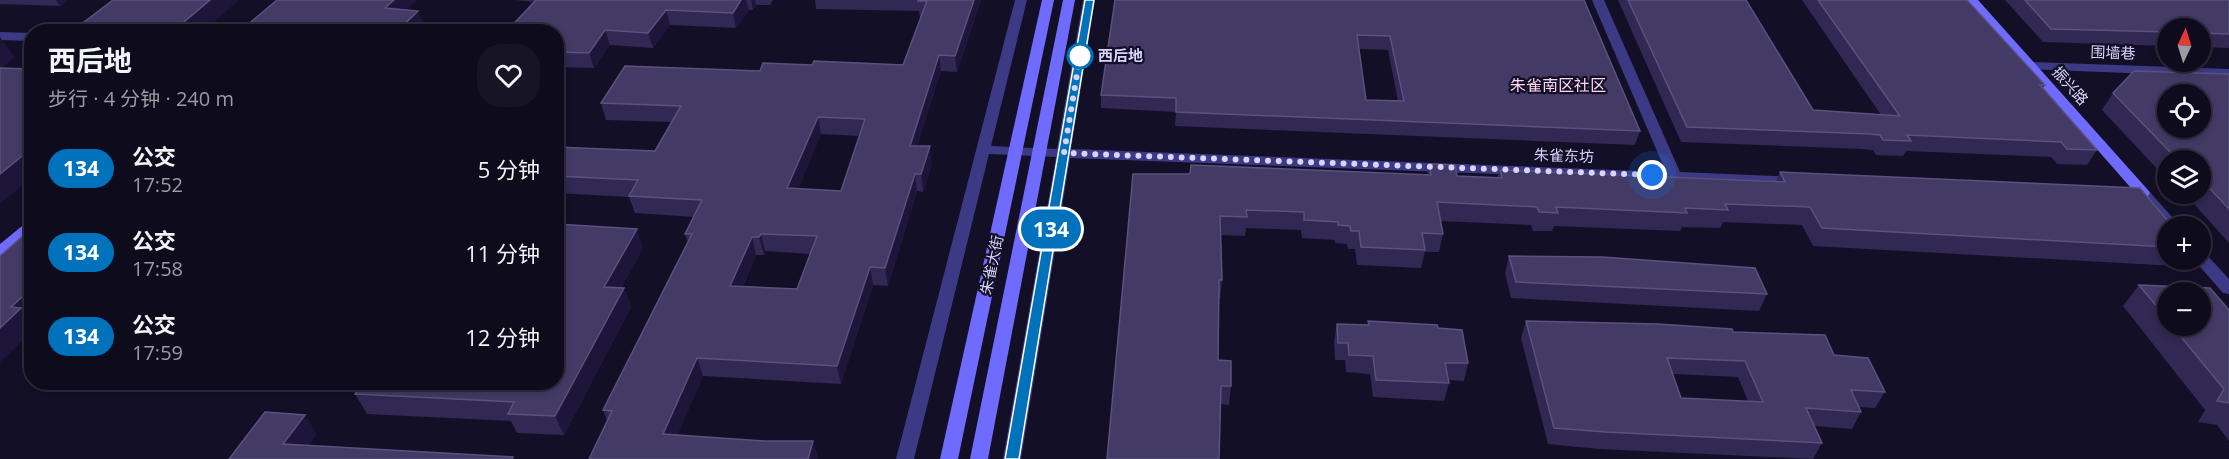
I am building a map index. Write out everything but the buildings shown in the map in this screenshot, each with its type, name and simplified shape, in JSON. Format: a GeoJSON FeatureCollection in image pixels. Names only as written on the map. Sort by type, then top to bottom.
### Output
{"type":"FeatureCollection","features":[{"type":"Feature","properties":{"kind":"main road","name":"朱雀大街"},"geometry":{"type":"LineString","coordinates":[[949,459],[1048,0]]}},
{"type":"Feature","properties":{"kind":"main road","name":"朱雀大街"},"geometry":{"type":"LineString","coordinates":[[979,459],[1069,0]]}},
{"type":"Feature","properties":{"kind":"main road","name":"振兴路"},"geometry":{"type":"LineString","coordinates":[[1972,0],[2144,194]]}},
{"type":"Feature","properties":{"kind":"main road"},"geometry":{"type":"LineString","coordinates":[[0,252],[24,232]]}},
{"type":"Feature","properties":{"kind":"street"},"geometry":{"type":"LineString","coordinates":[[905,459],[1021,0]]}},
{"type":"Feature","properties":{"kind":"street"},"geometry":{"type":"LineString","coordinates":[[1012,459],[1089,0]]}},
{"type":"Feature","properties":{"kind":"street"},"geometry":{"type":"LineString","coordinates":[[1598,0],[1676,176]]}},
{"type":"Feature","properties":{"kind":"street"},"geometry":{"type":"LineString","coordinates":[[0,36],[24,37]]}},
{"type":"Feature","properties":{"kind":"street","name":"围墙巷"},"geometry":{"type":"LineString","coordinates":[[2031,66],[2229,73]]}},
{"type":"Feature","properties":{"kind":"street","name":"朱雀东坊"},"geometry":{"type":"LineString","coordinates":[[983,150],[1816,181]]}},
{"type":"Feature","properties":{"kind":"street"},"geometry":{"type":"LineString","coordinates":[[2120,193],[2144,194],[2164,216]]}},
{"type":"Feature","properties":{"kind":"street"},"geometry":{"type":"LineString","coordinates":[[2211,269],[2229,289]]}},
{"type":"Feature","properties":{"kind":"bus line","name":"134"},"geometry":{"type":"LineString","coordinates":[[1012,459],[1089,0]]}},
{"type":"Feature","properties":{"kind":"place","name":"西后地"},"geometry":{"type":"Point","coordinates":[1080,56]}},
{"type":"Feature","properties":{"kind":"district","name":"朱雀南区社区"},"geometry":{"type":"Point","coordinates":[1558,85]}},
{"type":"Feature","properties":{"kind":"route"},"geometry":{"type":"LineString","coordinates":[[1080,56],[1064,153],[1652,175]]}}]}
